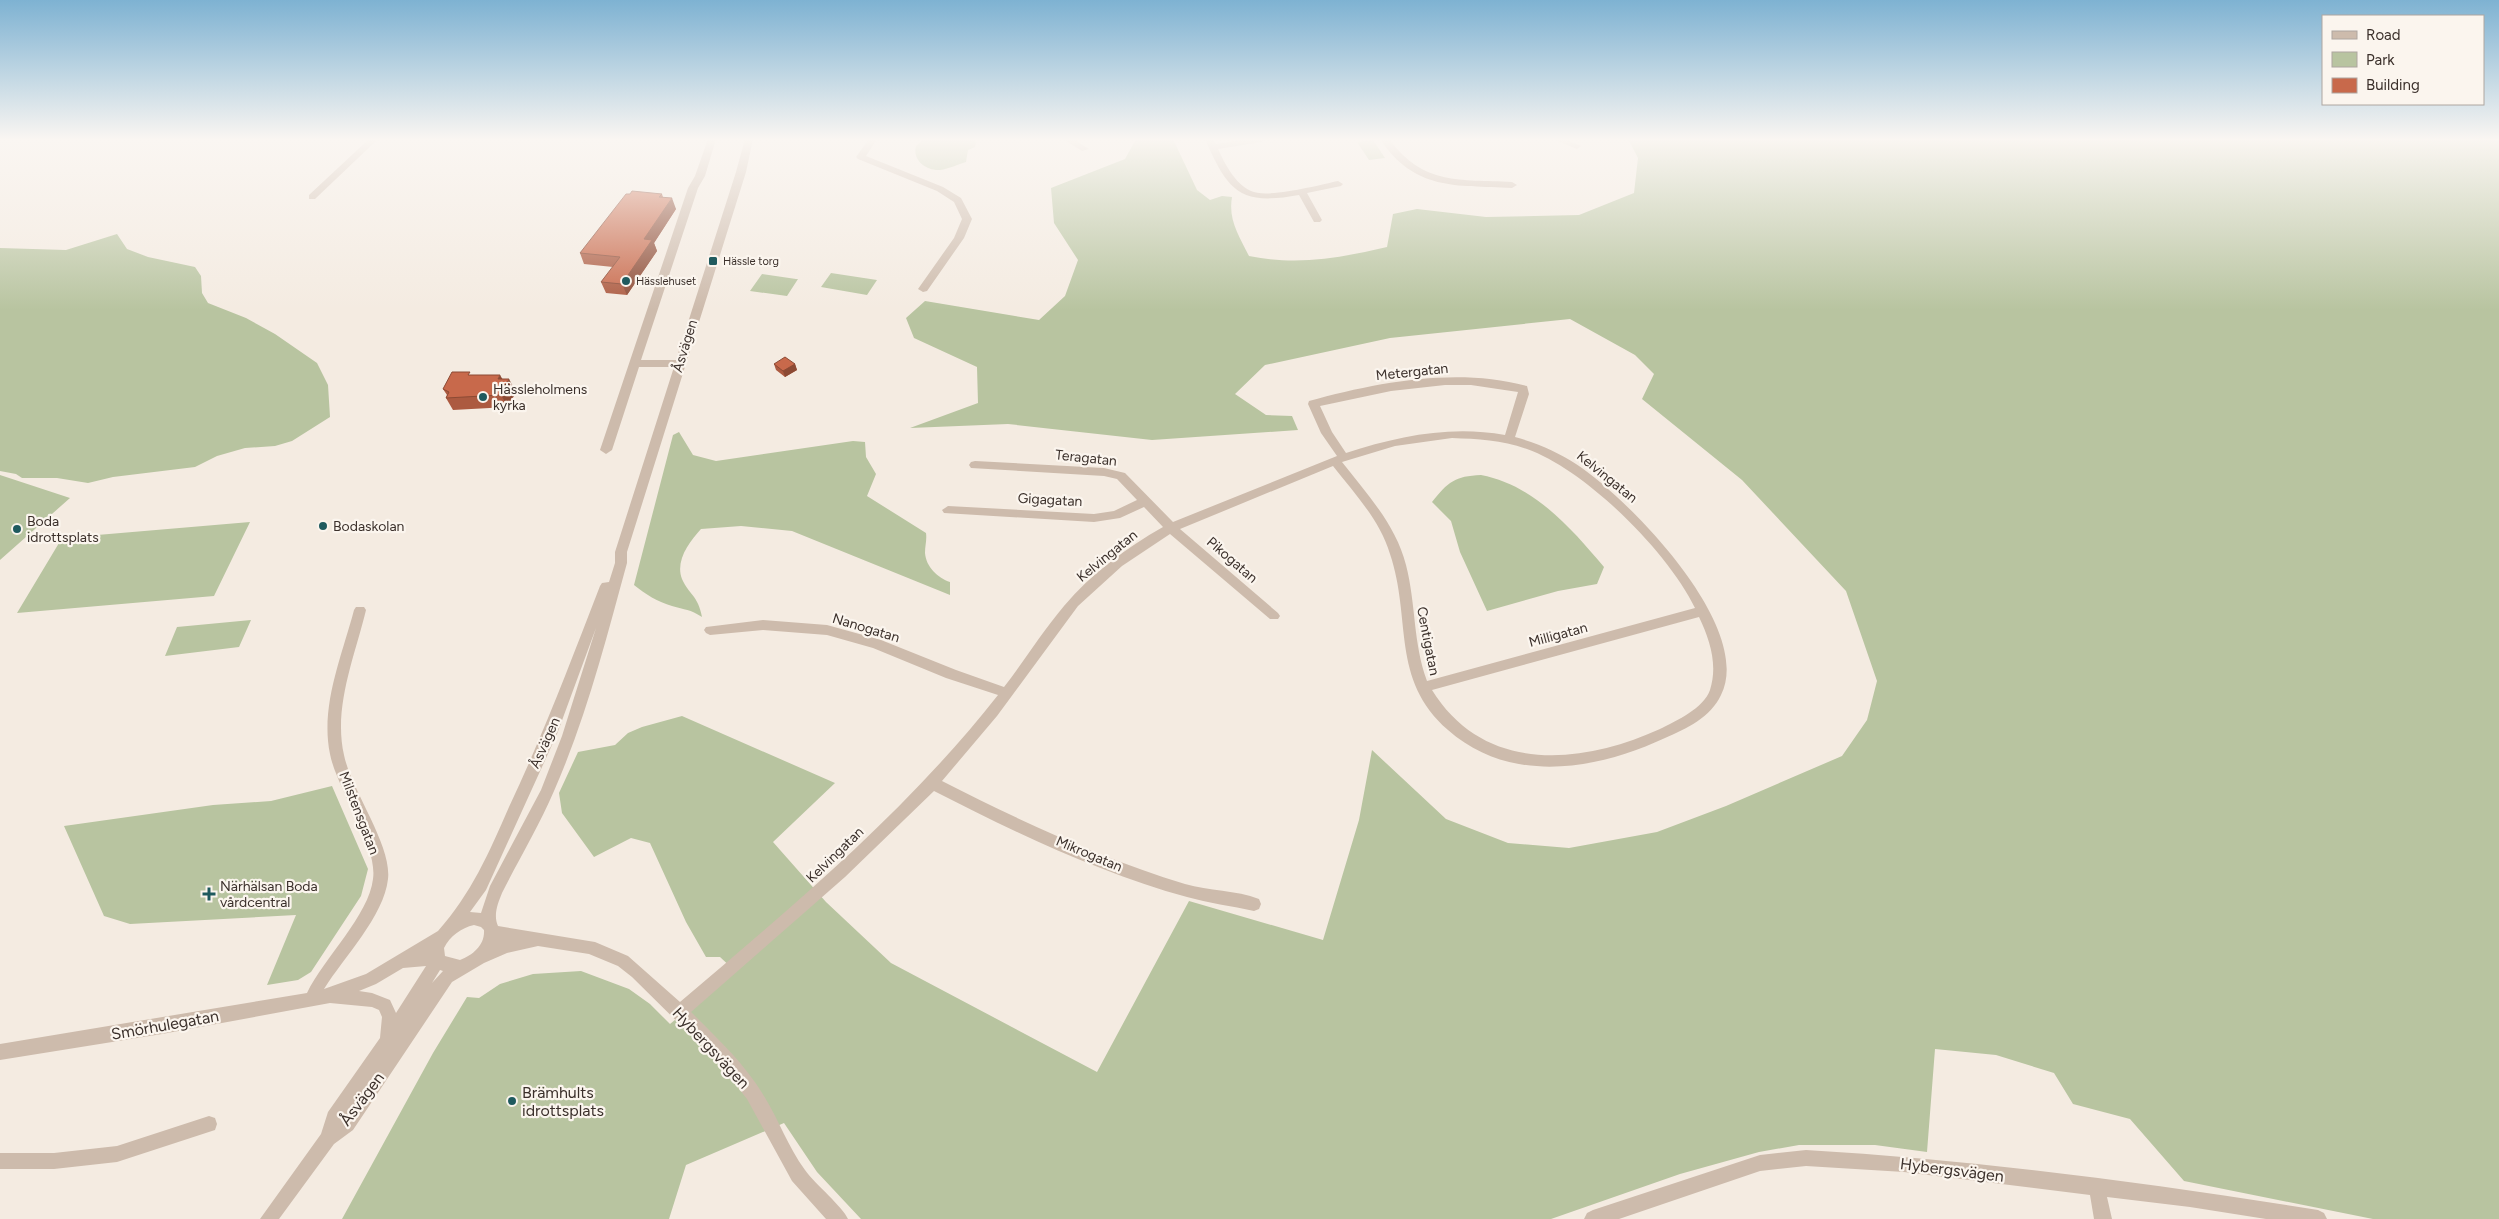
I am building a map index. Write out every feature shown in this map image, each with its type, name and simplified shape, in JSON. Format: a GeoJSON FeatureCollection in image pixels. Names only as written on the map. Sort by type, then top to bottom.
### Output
{"type":"FeatureCollection","features":[{"type":"Feature","properties":{"kind":"street"},"geometry":{"type":"LineString","coordinates":[[606,450],[690,196]]}},
{"type":"Feature","properties":{"kind":"street","name":"Åsvägen"},"geometry":{"type":"LineString","coordinates":[[490,927],[489,908],[495,891],[547,791],[572,728],[612,596],[621,563],[621,552],[733,196]]}},
{"type":"Feature","properties":{"kind":"street"},"geometry":{"type":"LineString","coordinates":[[922,289],[959,238],[967,219],[958,200],[951,196]]}},
{"type":"Feature","properties":{"kind":"street"},"geometry":{"type":"LineString","coordinates":[[1304,196],[1317,220]]}},
{"type":"Feature","properties":{"kind":"street"},"geometry":{"type":"LineString","coordinates":[[634,364],[680,363]]}},
{"type":"Feature","properties":{"kind":"street","name":"Metergatan"},"geometry":{"type":"LineString","coordinates":[[1339,459],[1313,404],[1365,392],[1416,385],[1485,383],[1523,389],[1524,394],[1509,439]]}},
{"type":"Feature","properties":{"kind":"street","name":"Kelvingatan"},"geometry":{"type":"LineString","coordinates":[[679,1012],[821,890],[932,783],[1007,693],[1072,605],[1138,548],[1171,528],[1339,459],[1396,442],[1430,436],[1468,435],[1509,439],[1525,444],[1567,463],[1628,513],[1660,549],[1702,611]]}},
{"type":"Feature","properties":{"kind":"street","name":"Centigatan"},"geometry":{"type":"LineString","coordinates":[[1339,459],[1395,550],[1404,585],[1413,661],[1422,688],[1430,703],[1460,733],[1508,756],[1551,762],[1579,761],[1602,756],[1684,724],[1707,707],[1718,691],[1721,665],[1715,637],[1702,611]]}},
{"type":"Feature","properties":{"kind":"street","name":"Teragatan"},"geometry":{"type":"LineString","coordinates":[[976,465],[1104,472],[1121,476],[1171,528]]}},
{"type":"Feature","properties":{"kind":"street","name":"Gigagatan"},"geometry":{"type":"LineString","coordinates":[[948,510],[1094,518],[1116,515],[1146,501]]}},
{"type":"Feature","properties":{"kind":"street","name":"Pikogatan"},"geometry":{"type":"LineString","coordinates":[[1171,528],[1274,616]]}},
{"type":"Feature","properties":{"kind":"street","name":"Åsvägen"},"geometry":{"type":"LineString","coordinates":[[452,926],[481,884],[550,734],[597,614],[614,562],[621,552]]}},
{"type":"Feature","properties":{"kind":"street","name":"Milstensgatan"},"geometry":{"type":"LineString","coordinates":[[312,999],[325,974],[367,912],[378,890],[381,878],[376,853],[353,801],[335,745],[335,714],[360,610]]}},
{"type":"Feature","properties":{"kind":"street","name":"Milligatan"},"geometry":{"type":"LineString","coordinates":[[1422,688],[1702,611]]}},
{"type":"Feature","properties":{"kind":"street","name":"Nanogatan"},"geometry":{"type":"LineString","coordinates":[[710,630],[763,625],[827,630],[876,644],[951,674],[1007,693]]}},
{"type":"Feature","properties":{"kind":"street","name":"Mikrogatan"},"geometry":{"type":"LineString","coordinates":[[932,783],[1002,818],[1122,868],[1187,891],[1254,904]]}},
{"type":"Feature","properties":{"kind":"street"},"geometry":{"type":"LineString","coordinates":[[470,918],[478,918],[490,927],[491,943],[481,957],[466,965],[448,966],[438,959],[436,950],[441,937],[452,926],[470,918]]}},
{"type":"Feature","properties":{"kind":"street","name":"Hybergsvägen"},"geometry":{"type":"LineString","coordinates":[[490,927],[536,940],[590,947],[616,958],[637,972],[679,1012],[746,1084],[770,1121],[788,1160],[805,1184],[839,1219]]}},
{"type":"Feature","properties":{"kind":"street","name":"Smörhulegatan"},"geometry":{"type":"LineString","coordinates":[[0,1052],[162,1026],[329,996],[365,982],[441,937]]}},
{"type":"Feature","properties":{"kind":"street","name":"Hybergsvägen"},"geometry":{"type":"LineString","coordinates":[[481,957],[506,946],[536,940]]}},
{"type":"Feature","properties":{"kind":"street","name":"Åsvägen"},"geometry":{"type":"LineString","coordinates":[[328,1138],[334,1118],[385,1044],[438,959]]}},
{"type":"Feature","properties":{"kind":"street","name":"Smörhulegatan"},"geometry":{"type":"LineString","coordinates":[[403,961],[438,959]]}},
{"type":"Feature","properties":{"kind":"street","name":"Åsvägen"},"geometry":{"type":"LineString","coordinates":[[269,1219],[328,1138],[347,1124],[440,986],[447,977],[466,965]]}},
{"type":"Feature","properties":{"kind":"street","name":"Smörhulegatan"},"geometry":{"type":"LineString","coordinates":[[329,996],[372,1000],[385,1005],[390,1017],[385,1044]]}},
{"type":"Feature","properties":{"kind":"street"},"geometry":{"type":"LineString","coordinates":[[0,1162],[54,1161],[117,1154],[209,1124]]}},
{"type":"Feature","properties":{"kind":"street","name":"Hybergsvägen"},"geometry":{"type":"LineString","coordinates":[[1593,1219],[1760,1164],[1806,1158],[1896,1163],[2097,1189],[2190,1198],[2318,1219]]}},
{"type":"Feature","properties":{"kind":"street"},"geometry":{"type":"LineString","coordinates":[[2097,1189],[2103,1219]]}},
{"type":"Feature","properties":{"kind":"green space"},"geometry":{"type":"Polygon","coordinates":[[[1052,196],[1205,196],[1210,200],[1222,196],[1232,197],[1233,221],[1249,256],[1267,259],[1302,260],[1335,257],[1387,247],[1393,214],[1417,209],[1486,217],[1579,215],[1627,196],[2499,196],[2499,1219],[2373,1219],[2184,1181],[2130,1119],[2073,1104],[2054,1073],[1996,1055],[1935,1049],[1927,1152],[1875,1145],[1799,1145],[1759,1152],[1680,1174],[1551,1219],[861,1219],[817,1172],[784,1123],[686,1165],[669,1219],[342,1219],[433,1053],[467,997],[479,998],[500,984],[533,974],[581,971],[629,989],[650,1004],[670,1024],[735,971],[720,957],[706,957],[686,922],[650,843],[631,838],[594,857],[562,813],[559,793],[578,752],[615,745],[628,733],[642,727],[682,716],[835,783],[773,842],[826,902],[891,963],[1097,1072],[1189,901],[1323,940],[1359,820],[1372,750],[1446,819],[1508,843],[1569,848],[1657,832],[1726,806],[1842,756],[1867,720],[1877,681],[1846,591],[1742,480],[1642,399],[1654,374],[1635,355],[1570,319],[1390,338],[1265,365],[1235,394],[1266,415],[1292,416],[1298,430],[1152,440],[1008,424],[910,428],[978,403],[977,367],[914,338],[906,318],[925,301],[1039,320],[1065,296],[1078,260],[1054,223],[1052,196]]]}},
{"type":"Feature","properties":{"kind":"green space"},"geometry":{"type":"Polygon","coordinates":[[[117,234],[127,249],[148,257],[195,267],[201,276],[202,293],[208,303],[246,318],[275,334],[317,363],[328,385],[330,417],[292,441],[275,446],[245,448],[217,456],[195,467],[113,477],[88,483],[57,478],[22,478],[16,474],[0,471],[0,248],[66,250],[117,234]]]}},
{"type":"Feature","properties":{"kind":"green space"},"geometry":{"type":"Polygon","coordinates":[[[831,273],[877,280],[867,295],[821,287],[831,273]]]}},
{"type":"Feature","properties":{"kind":"green space"},"geometry":{"type":"Polygon","coordinates":[[[762,274],[798,279],[787,296],[750,291],[762,274]]]}},
{"type":"Feature","properties":{"kind":"green space"},"geometry":{"type":"Polygon","coordinates":[[[679,432],[693,455],[716,461],[853,441],[865,442],[866,457],[876,474],[867,496],[926,533],[926,558],[930,567],[937,575],[950,582],[950,595],[792,531],[741,526],[701,529],[684,552],[680,572],[682,579],[698,604],[702,617],[647,595],[634,585],[673,435],[679,432]]]}},
{"type":"Feature","properties":{"kind":"green space","name":"Boda idrottsplats"},"geometry":{"type":"Polygon","coordinates":[[[0,475],[70,498],[0,560],[0,475]]]}},
{"type":"Feature","properties":{"kind":"green space"},"geometry":{"type":"Polygon","coordinates":[[[1481,475],[1500,480],[1518,488],[1535,498],[1565,523],[1604,567],[1597,584],[1558,591],[1487,611],[1460,552],[1451,521],[1432,502],[1453,481],[1481,475]]]}},
{"type":"Feature","properties":{"kind":"green space"},"geometry":{"type":"Polygon","coordinates":[[[250,522],[214,596],[17,613],[62,538],[250,522]]]}},
{"type":"Feature","properties":{"kind":"green space"},"geometry":{"type":"Polygon","coordinates":[[[251,620],[239,647],[165,656],[177,627],[251,620]]]}},
{"type":"Feature","properties":{"kind":"green space"},"geometry":{"type":"Polygon","coordinates":[[[332,786],[368,869],[361,896],[311,972],[298,980],[267,985],[296,915],[130,924],[104,916],[64,826],[213,805],[271,801],[332,786]]]}},
{"type":"Feature","properties":{"kind":"building"},"geometry":{"type":"Polygon","coordinates":[[[625,196],[660,196],[659,197],[672,198],[644,239],[652,240],[622,284],[601,282],[620,257],[580,253],[625,196]]]}},
{"type":"Feature","properties":{"kind":"building"},"geometry":{"type":"Polygon","coordinates":[[[785,357],[795,364],[783,371],[774,364],[785,357]]]}},
{"type":"Feature","properties":{"kind":"building"},"geometry":{"type":"Polygon","coordinates":[[[452,372],[470,372],[468,375],[500,375],[498,379],[509,379],[501,395],[446,398],[449,392],[443,389],[452,372]]]}},
{"type":"Feature","properties":{"kind":"place","name":"Hässle torg"},"geometry":{"type":"Point","coordinates":[713,261]}},
{"type":"Feature","properties":{"kind":"place","name":"Hässlehuset"},"geometry":{"type":"Point","coordinates":[626,281]}},
{"type":"Feature","properties":{"kind":"place","name":"Hässleholmens kyrka"},"geometry":{"type":"Point","coordinates":[483,397]}},
{"type":"Feature","properties":{"kind":"place","name":"Bodaskolan"},"geometry":{"type":"Point","coordinates":[323,526]}},
{"type":"Feature","properties":{"kind":"place","name":"Boda idrottsplats"},"geometry":{"type":"Point","coordinates":[17,529]}},
{"type":"Feature","properties":{"kind":"place","name":"Närhälsan Boda vårdcentral"},"geometry":{"type":"Point","coordinates":[209,894]}},
{"type":"Feature","properties":{"kind":"place","name":"Brämhults idrottsplats"},"geometry":{"type":"Point","coordinates":[512,1101]}}]}
